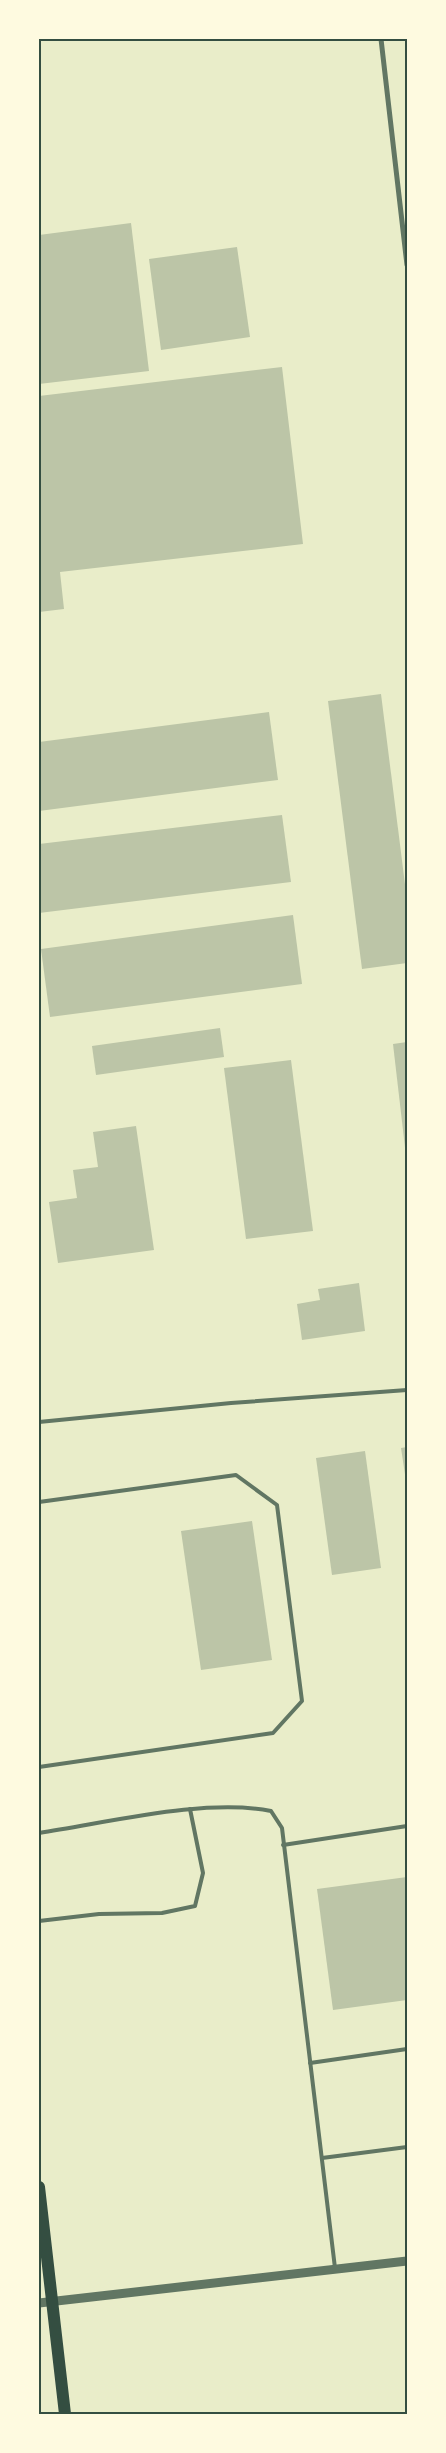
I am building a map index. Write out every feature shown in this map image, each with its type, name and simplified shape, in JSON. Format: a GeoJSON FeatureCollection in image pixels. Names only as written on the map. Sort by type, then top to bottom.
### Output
{"type":"FeatureCollection","features":[{"type":"Feature","properties":{"kind":"main road"},"geometry":{"type":"LineString","coordinates":[[39,2187],[65,2414]]}},
{"type":"Feature","properties":{"kind":"street"},"geometry":{"type":"LineString","coordinates":[[381,39],[407,265]]}},
{"type":"Feature","properties":{"kind":"street"},"geometry":{"type":"LineString","coordinates":[[39,2303],[407,2261]]}},
{"type":"Feature","properties":{"kind":"lane"},"geometry":{"type":"LineString","coordinates":[[39,1422],[231,1403],[407,1390]]}},
{"type":"Feature","properties":{"kind":"lane"},"geometry":{"type":"LineString","coordinates":[[39,1502],[236,1475],[277,1505],[302,1701],[273,1734],[39,1767]]}},
{"type":"Feature","properties":{"kind":"lane"},"geometry":{"type":"LineString","coordinates":[[39,1834],[190,1809],[251,1807],[271,1811],[282,1828],[336,2269]]}},
{"type":"Feature","properties":{"kind":"lane"},"geometry":{"type":"LineString","coordinates":[[39,1921],[99,1914],[162,1913],[196,1906],[203,1873],[190,1809]]}},
{"type":"Feature","properties":{"kind":"lane"},"geometry":{"type":"LineString","coordinates":[[283,1845],[407,1826]]}},
{"type":"Feature","properties":{"kind":"lane"},"geometry":{"type":"LineString","coordinates":[[310,2063],[407,2049]]}},
{"type":"Feature","properties":{"kind":"lane"},"geometry":{"type":"LineString","coordinates":[[322,2158],[407,2147]]}},
{"type":"Feature","properties":{"kind":"building"},"geometry":{"type":"Polygon","coordinates":[[[131,223],[149,371],[39,384],[39,235],[131,223]]]}},
{"type":"Feature","properties":{"kind":"building"},"geometry":{"type":"Polygon","coordinates":[[[237,247],[250,337],[161,350],[149,259],[237,247]]]}},
{"type":"Feature","properties":{"kind":"building"},"geometry":{"type":"Polygon","coordinates":[[[282,367],[303,544],[60,572],[64,609],[39,612],[39,396],[282,367]]]}},
{"type":"Feature","properties":{"kind":"building"},"geometry":{"type":"Polygon","coordinates":[[[381,694],[407,900],[407,963],[362,969],[328,701],[381,694]]]}},
{"type":"Feature","properties":{"kind":"building"},"geometry":{"type":"Polygon","coordinates":[[[269,712],[278,780],[39,811],[39,742],[269,712]]]}},
{"type":"Feature","properties":{"kind":"building"},"geometry":{"type":"Polygon","coordinates":[[[282,815],[291,882],[39,913],[39,844],[282,815]]]}},
{"type":"Feature","properties":{"kind":"building"},"geometry":{"type":"Polygon","coordinates":[[[293,915],[302,984],[50,1017],[41,949],[293,915]]]}},
{"type":"Feature","properties":{"kind":"building"},"geometry":{"type":"Polygon","coordinates":[[[220,1028],[224,1057],[96,1075],[92,1046],[220,1028]]]}},
{"type":"Feature","properties":{"kind":"building"},"geometry":{"type":"Polygon","coordinates":[[[407,1042],[407,1156],[406,1156],[393,1044],[407,1042]]]}},
{"type":"Feature","properties":{"kind":"building"},"geometry":{"type":"Polygon","coordinates":[[[291,1060],[313,1231],[246,1239],[224,1068],[291,1060]]]}},
{"type":"Feature","properties":{"kind":"building"},"geometry":{"type":"Polygon","coordinates":[[[136,1126],[154,1250],[58,1263],[49,1202],[77,1198],[73,1170],[98,1167],[93,1132],[136,1126]]]}},
{"type":"Feature","properties":{"kind":"building"},"geometry":{"type":"Polygon","coordinates":[[[359,1283],[365,1331],[302,1340],[297,1304],[320,1300],[318,1289],[359,1283]]]}},
{"type":"Feature","properties":{"kind":"building"},"geometry":{"type":"Polygon","coordinates":[[[407,1447],[407,1481],[406,1481],[401,1448],[407,1447]]]}},
{"type":"Feature","properties":{"kind":"building"},"geometry":{"type":"Polygon","coordinates":[[[365,1451],[381,1568],[332,1575],[316,1458],[365,1451]]]}},
{"type":"Feature","properties":{"kind":"building"},"geometry":{"type":"Polygon","coordinates":[[[252,1521],[272,1660],[201,1670],[181,1531],[252,1521]]]}},
{"type":"Feature","properties":{"kind":"building"},"geometry":{"type":"Polygon","coordinates":[[[407,1877],[407,2000],[333,2010],[317,1889],[407,1877]]]}}]}
